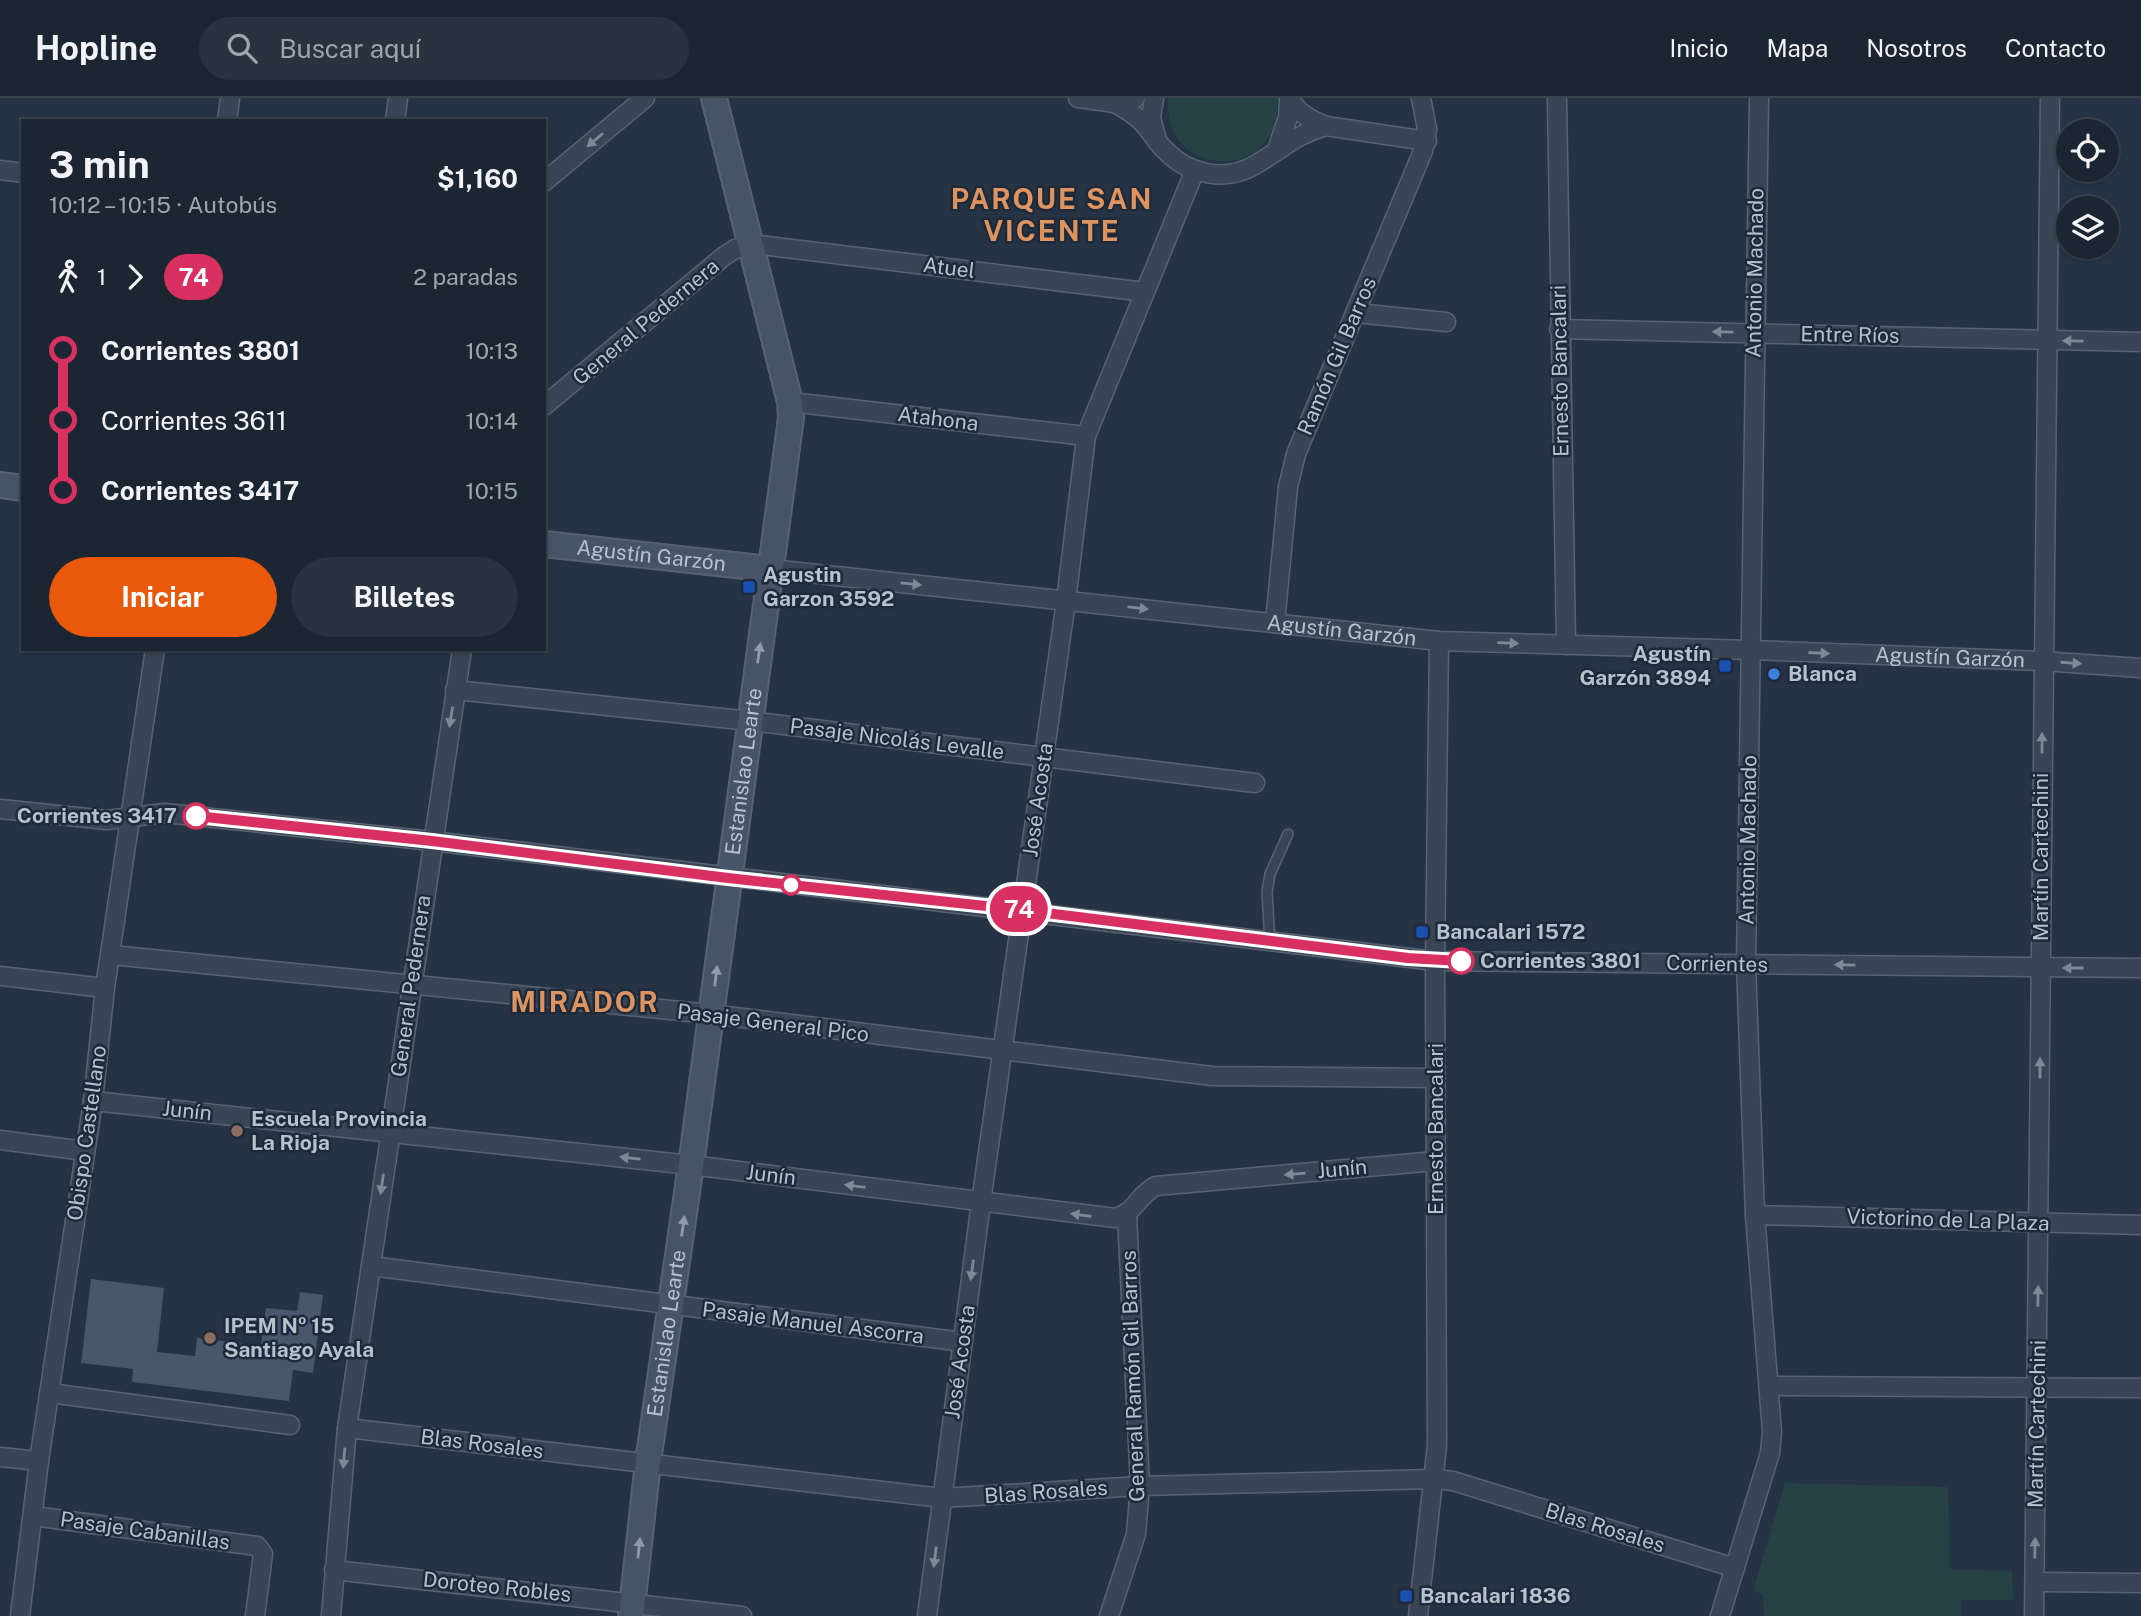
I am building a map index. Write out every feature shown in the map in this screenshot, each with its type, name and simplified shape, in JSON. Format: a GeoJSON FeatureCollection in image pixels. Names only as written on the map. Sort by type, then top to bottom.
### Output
{"type":"FeatureCollection","features":[{"type":"Feature","properties":{"kind":"main road","name":"Estanislao Learte"},"geometry":{"type":"LineString","coordinates":[[632,1609],[648,1462],[672,1305],[789,434],[790,402],[714,98]]}},
{"type":"Feature","properties":{"kind":"main road"},"geometry":{"type":"LineString","coordinates":[[0,485],[21,488]]}},
{"type":"Feature","properties":{"kind":"main road","name":"Agustín Garzón"},"geometry":{"type":"LineString","coordinates":[[546,544],[771,569]]}},
{"type":"Feature","properties":{"kind":"street"},"geometry":{"type":"LineString","coordinates":[[227,119],[230,98]]}},
{"type":"Feature","properties":{"kind":"street"},"geometry":{"type":"LineString","coordinates":[[395,119],[398,98]]}},
{"type":"Feature","properties":{"kind":"street"},"geometry":{"type":"LineString","coordinates":[[546,180],[645,98]]}},
{"type":"Feature","properties":{"kind":"street"},"geometry":{"type":"LineString","coordinates":[[1078,98],[1115,103],[1135,98]]}},
{"type":"Feature","properties":{"kind":"street"},"geometry":{"type":"LineString","coordinates":[[1154,98],[1151,118],[1158,144]]}},
{"type":"Feature","properties":{"kind":"street","name":"Ramón Gil Barros"},"geometry":{"type":"LineString","coordinates":[[1275,623],[1291,471],[1427,141],[1426,116],[1421,98]]}},
{"type":"Feature","properties":{"kind":"street","name":"Ernesto Bancalari"},"geometry":{"type":"LineString","coordinates":[[1557,98],[1566,645]]}},
{"type":"Feature","properties":{"kind":"street","name":"Antonio Machado"},"geometry":{"type":"LineString","coordinates":[[1720,1616],[1770,1454],[1773,1416],[1755,1214],[1746,964],[1759,98]]}},
{"type":"Feature","properties":{"kind":"street","name":"Martín Cartechini"},"geometry":{"type":"LineString","coordinates":[[2034,1616],[2050,98]]}},
{"type":"Feature","properties":{"kind":"street"},"geometry":{"type":"LineString","coordinates":[[1289,99],[1308,119],[1326,126],[1427,141]]}},
{"type":"Feature","properties":{"kind":"street"},"geometry":{"type":"LineString","coordinates":[[1277,150],[1288,117],[1289,99]]}},
{"type":"Feature","properties":{"kind":"street"},"geometry":{"type":"LineString","coordinates":[[1115,103],[1140,120],[1158,144],[1177,160],[1195,170],[1214,174],[1234,174],[1252,167],[1307,131],[1326,126]]}},
{"type":"Feature","properties":{"kind":"street"},"geometry":{"type":"LineString","coordinates":[[0,170],[21,173]]}},
{"type":"Feature","properties":{"kind":"street","name":"José Acosta"},"geometry":{"type":"LineString","coordinates":[[927,1616],[981,1202],[1066,601],[1086,436],[1195,170]]}},
{"type":"Feature","properties":{"kind":"street","name":"Atuel"},"geometry":{"type":"LineString","coordinates":[[752,244],[1145,292]]}},
{"type":"Feature","properties":{"kind":"street","name":"General Pedernera"},"geometry":{"type":"LineString","coordinates":[[546,404],[723,257],[752,244]]}},
{"type":"Feature","properties":{"kind":"street"},"geometry":{"type":"LineString","coordinates":[[1356,313],[1446,322]]}},
{"type":"Feature","properties":{"kind":"street","name":"Entre Ríos"},"geometry":{"type":"LineString","coordinates":[[1559,329],[2141,342]]}},
{"type":"Feature","properties":{"kind":"street","name":"Atahona"},"geometry":{"type":"LineString","coordinates":[[790,402],[1086,436]]}},
{"type":"Feature","properties":{"kind":"street","name":"Agustín Garzón"},"geometry":{"type":"LineString","coordinates":[[771,569],[1439,641],[1751,650],[2141,667]]}},
{"type":"Feature","properties":{"kind":"street","name":"Ernesto Bancalari"},"geometry":{"type":"LineString","coordinates":[[1418,1616],[1437,1445],[1435,961],[1439,641]]}},
{"type":"Feature","properties":{"kind":"street","name":"Obispo Castellano"},"geometry":{"type":"LineString","coordinates":[[19,1616],[39,1461],[93,1101],[105,988],[155,651]]}},
{"type":"Feature","properties":{"kind":"street","name":"General Pedernera"},"geometry":{"type":"LineString","coordinates":[[331,1616],[347,1428],[461,651]]}},
{"type":"Feature","properties":{"kind":"street","name":"Pasaje Nicolás Levalle"},"geometry":{"type":"LineString","coordinates":[[455,690],[750,720],[1255,783]]}},
{"type":"Feature","properties":{"kind":"street","name":"Corrientes"},"geometry":{"type":"LineString","coordinates":[[0,810],[107,820],[165,813],[432,841],[1435,961],[2141,968]]}},
{"type":"Feature","properties":{"kind":"street","name":"Pasaje General Pico"},"geometry":{"type":"LineString","coordinates":[[111,955],[711,1014],[1212,1076],[1436,1078]]}},
{"type":"Feature","properties":{"kind":"street"},"geometry":{"type":"LineString","coordinates":[[0,976],[105,988]]}},
{"type":"Feature","properties":{"kind":"street","name":"Junín"},"geometry":{"type":"LineString","coordinates":[[93,1101],[691,1165],[1102,1218],[1127,1215],[1146,1191],[1156,1186],[1436,1161]]}},
{"type":"Feature","properties":{"kind":"street"},"geometry":{"type":"LineString","coordinates":[[0,1140],[85,1151]]}},
{"type":"Feature","properties":{"kind":"street","name":"Victorino de La Plaza"},"geometry":{"type":"LineString","coordinates":[[1755,1214],[2141,1225]]}},
{"type":"Feature","properties":{"kind":"street","name":"General Ramón Gil Barros"},"geometry":{"type":"LineString","coordinates":[[1109,1616],[1136,1534],[1140,1486],[1127,1215]]}},
{"type":"Feature","properties":{"kind":"street","name":"Pasaje Manuel Ascorra"},"geometry":{"type":"LineString","coordinates":[[371,1266],[963,1342]]}},
{"type":"Feature","properties":{"kind":"street"},"geometry":{"type":"LineString","coordinates":[[1770,1386],[2141,1388]]}},
{"type":"Feature","properties":{"kind":"street"},"geometry":{"type":"LineString","coordinates":[[50,1393],[290,1425]]}},
{"type":"Feature","properties":{"kind":"street","name":"Blas Rosales"},"geometry":{"type":"LineString","coordinates":[[347,1428],[942,1498],[1140,1486],[1434,1479],[1453,1481],[1735,1569]]}},
{"type":"Feature","properties":{"kind":"street"},"geometry":{"type":"LineString","coordinates":[[0,1457],[39,1461]]}},
{"type":"Feature","properties":{"kind":"street","name":"Pasaje Cabanillas"},"geometry":{"type":"LineString","coordinates":[[33,1516],[257,1546],[263,1553],[255,1616]]}},
{"type":"Feature","properties":{"kind":"street","name":"Doroteo Robles"},"geometry":{"type":"LineString","coordinates":[[334,1570],[632,1609],[742,1616]]}},
{"type":"Feature","properties":{"kind":"street"},"geometry":{"type":"LineString","coordinates":[[2035,1582],[2141,1583]]}},
{"type":"Feature","properties":{"kind":"lane"},"geometry":{"type":"LineString","coordinates":[[1270,942],[1267,892],[1270,874],[1288,834]]}},
{"type":"Feature","properties":{"kind":"green space"},"geometry":{"type":"Polygon","coordinates":[[[1168,98],[1277,98],[1274,126],[1262,146],[1244,158],[1222,161],[1201,157],[1183,145],[1171,126],[1168,98]]]}},
{"type":"Feature","properties":{"kind":"green space"},"geometry":{"type":"Polygon","coordinates":[[[1785,1483],[1948,1487],[1950,1569],[2012,1571],[2013,1600],[1961,1600],[1961,1616],[1764,1616],[1763,1594],[1753,1591],[1785,1483]]]}},
{"type":"Feature","properties":{"kind":"building"},"geometry":{"type":"Polygon","coordinates":[[[91,1279],[164,1288],[157,1352],[195,1356],[197,1338],[261,1346],[266,1308],[297,1311],[300,1292],[323,1295],[313,1373],[293,1370],[289,1401],[132,1382],[133,1369],[81,1363],[91,1279]]]}},
{"type":"Feature","properties":{"kind":"bus line","name":"74"},"geometry":{"type":"LineString","coordinates":[[196,816],[1022,910],[1408,958],[1461,961]]}},
{"type":"Feature","properties":{"kind":"place","name":"Agustin Garzon 3592"},"geometry":{"type":"Point","coordinates":[749,587]}},
{"type":"Feature","properties":{"kind":"place","name":"Agustín Garzón 3894"},"geometry":{"type":"Point","coordinates":[1725,666]}},
{"type":"Feature","properties":{"kind":"place","name":"Blanca"},"geometry":{"type":"Point","coordinates":[1774,674]}},
{"type":"Feature","properties":{"kind":"place","name":"Corrientes 3417"},"geometry":{"type":"Point","coordinates":[196,816]}},
{"type":"Feature","properties":{"kind":"place","name":"Bancalari 1572"},"geometry":{"type":"Point","coordinates":[1422,932]}},
{"type":"Feature","properties":{"kind":"place","name":"Corrientes 3801"},"geometry":{"type":"Point","coordinates":[1461,961]}},
{"type":"Feature","properties":{"kind":"place","name":"Escuela Provincia La Rioja"},"geometry":{"type":"Point","coordinates":[237,1131]}},
{"type":"Feature","properties":{"kind":"place","name":"IPEM Nº 15 Santiago Ayala"},"geometry":{"type":"Point","coordinates":[210,1338]}},
{"type":"Feature","properties":{"kind":"place","name":"Bancalari 1836"},"geometry":{"type":"Point","coordinates":[1406,1596]}},
{"type":"Feature","properties":{"kind":"district","name":"PARQUE SAN VICENTE"},"geometry":{"type":"Point","coordinates":[1052,215]}},
{"type":"Feature","properties":{"kind":"district","name":"MIRADOR"},"geometry":{"type":"Point","coordinates":[585,1002]}}]}
